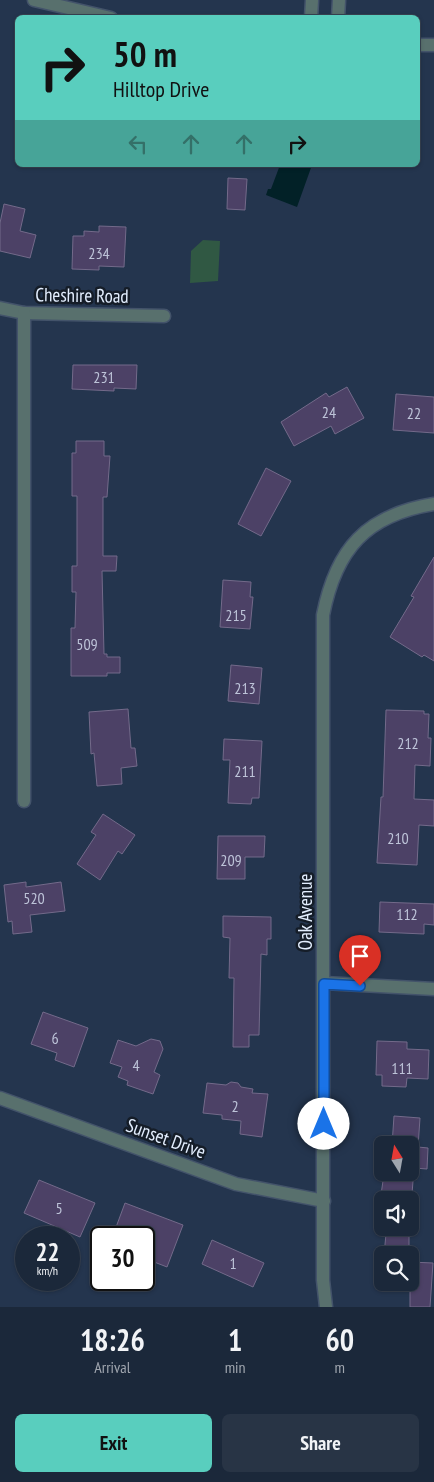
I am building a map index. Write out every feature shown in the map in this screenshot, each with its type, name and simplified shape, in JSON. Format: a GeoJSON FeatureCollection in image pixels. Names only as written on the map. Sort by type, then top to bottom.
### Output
{"type":"FeatureCollection","features":[{"type":"Feature","properties":{"kind":"street"},"geometry":{"type":"LineString","coordinates":[[34,0],[98,15]]}},
{"type":"Feature","properties":{"kind":"street"},"geometry":{"type":"LineString","coordinates":[[311,15],[312,0]]}},
{"type":"Feature","properties":{"kind":"street"},"geometry":{"type":"LineString","coordinates":[[338,15],[339,0]]}},
{"type":"Feature","properties":{"kind":"street"},"geometry":{"type":"LineString","coordinates":[[420,46],[434,45]]}},
{"type":"Feature","properties":{"kind":"street","name":"Cheshire Road"},"geometry":{"type":"LineString","coordinates":[[0,308],[24,313],[164,316]]}},
{"type":"Feature","properties":{"kind":"street"},"geometry":{"type":"LineString","coordinates":[[24,313],[24,800]]}},
{"type":"Feature","properties":{"kind":"street","name":"Oak Avenue"},"geometry":{"type":"LineString","coordinates":[[326,1307],[323,1280],[324,615],[328,593],[339,564],[352,545],[368,530],[392,515],[415,507],[434,504]]}},
{"type":"Feature","properties":{"kind":"street"},"geometry":{"type":"LineString","coordinates":[[324,984],[434,989]]}},
{"type":"Feature","properties":{"kind":"street","name":"Sunset Drive"},"geometry":{"type":"LineString","coordinates":[[0,1098],[236,1184],[324,1201]]}},
{"type":"Feature","properties":{"kind":"green space"},"geometry":{"type":"Polygon","coordinates":[[[203,240],[220,241],[218,281],[190,283],[191,251],[203,240]]]}},
{"type":"Feature","properties":{"kind":"shaded area"},"geometry":{"type":"Polygon","coordinates":[[[279,167],[311,167],[297,207],[266,195],[268,189],[271,189],[279,167]]]}},
{"type":"Feature","properties":{"kind":"building"},"geometry":{"type":"Polygon","coordinates":[[[228,178],[247,179],[245,210],[227,209],[228,178]]]}},
{"type":"Feature","properties":{"kind":"building"},"geometry":{"type":"Polygon","coordinates":[[[4,204],[25,209],[20,231],[36,235],[30,258],[0,251],[0,223],[4,204]]]}},
{"type":"Feature","properties":{"kind":"building"},"geometry":{"type":"Polygon","coordinates":[[[99,226],[126,227],[124,267],[99,266],[99,270],[72,269],[73,236],[84,236],[84,231],[99,232],[99,226]]]}},
{"type":"Feature","properties":{"kind":"building"},"geometry":{"type":"Polygon","coordinates":[[[73,365],[137,365],[136,389],[114,388],[114,391],[72,389],[73,365]]]}},
{"type":"Feature","properties":{"kind":"building"},"geometry":{"type":"Polygon","coordinates":[[[347,387],[364,418],[335,434],[331,426],[294,446],[281,422],[326,393],[329,397],[347,387]]]}},
{"type":"Feature","properties":{"kind":"building"},"geometry":{"type":"Polygon","coordinates":[[[396,394],[434,397],[434,433],[393,430],[396,394]]]}},
{"type":"Feature","properties":{"kind":"building"},"geometry":{"type":"Polygon","coordinates":[[[76,441],[104,441],[104,456],[110,456],[107,497],[103,497],[103,556],[117,556],[116,571],[102,571],[104,654],[107,654],[107,657],[120,657],[120,673],[107,673],[107,676],[71,676],[71,628],[75,628],[76,592],[72,592],[72,566],[77,566],[77,496],[72,496],[72,453],[76,453],[76,441]]]}},
{"type":"Feature","properties":{"kind":"building"},"geometry":{"type":"Polygon","coordinates":[[[266,468],[291,481],[261,536],[238,524],[266,468]]]}},
{"type":"Feature","properties":{"kind":"building"},"geometry":{"type":"Polygon","coordinates":[[[434,557],[434,661],[424,655],[422,657],[390,637],[414,597],[411,596],[434,557]]]}},
{"type":"Feature","properties":{"kind":"building"},"geometry":{"type":"Polygon","coordinates":[[[223,580],[251,582],[250,597],[253,597],[250,629],[220,627],[223,580]]]}},
{"type":"Feature","properties":{"kind":"building"},"geometry":{"type":"Polygon","coordinates":[[[231,665],[262,668],[259,704],[228,701],[231,665]]]}},
{"type":"Feature","properties":{"kind":"building"},"geometry":{"type":"Polygon","coordinates":[[[128,709],[131,748],[135,748],[137,766],[121,768],[122,784],[97,786],[94,753],[91,754],[89,712],[128,709]]]}},
{"type":"Feature","properties":{"kind":"building"},"geometry":{"type":"Polygon","coordinates":[[[386,710],[424,711],[424,714],[429,714],[428,738],[431,738],[430,766],[415,765],[414,799],[434,800],[434,826],[419,825],[417,865],[377,863],[381,797],[383,797],[386,710]]]}},
{"type":"Feature","properties":{"kind":"building"},"geometry":{"type":"Polygon","coordinates":[[[224,739],[262,741],[259,798],[252,798],[251,804],[228,803],[230,760],[223,760],[224,739]]]}},
{"type":"Feature","properties":{"kind":"building"},"geometry":{"type":"Polygon","coordinates":[[[103,814],[135,835],[122,854],[118,851],[100,880],[77,864],[96,835],[91,832],[103,814]]]}},
{"type":"Feature","properties":{"kind":"building"},"geometry":{"type":"Polygon","coordinates":[[[218,836],[265,836],[264,857],[245,857],[245,879],[217,879],[218,836]]]}},
{"type":"Feature","properties":{"kind":"building"},"geometry":{"type":"Polygon","coordinates":[[[26,882],[26,887],[61,882],[65,911],[30,915],[32,932],[13,934],[12,921],[8,922],[4,885],[26,882]]]}},
{"type":"Feature","properties":{"kind":"building"},"geometry":{"type":"Polygon","coordinates":[[[380,902],[434,904],[434,925],[424,924],[424,934],[379,932],[380,902]]]}},
{"type":"Feature","properties":{"kind":"building"},"geometry":{"type":"Polygon","coordinates":[[[223,916],[271,917],[271,939],[267,939],[267,955],[261,954],[259,1035],[249,1035],[249,1047],[233,1047],[234,978],[229,978],[230,938],[223,937],[223,916]]]}},
{"type":"Feature","properties":{"kind":"building"},"geometry":{"type":"Polygon","coordinates":[[[43,1012],[88,1028],[74,1067],[55,1060],[57,1053],[31,1044],[43,1012]]]}},
{"type":"Feature","properties":{"kind":"building"},"geometry":{"type":"Polygon","coordinates":[[[151,1039],[160,1041],[163,1049],[154,1072],[160,1075],[153,1094],[127,1085],[128,1081],[118,1077],[122,1067],[110,1063],[118,1040],[136,1046],[151,1039]]]}},
{"type":"Feature","properties":{"kind":"building"},"geometry":{"type":"Polygon","coordinates":[[[377,1041],[407,1042],[407,1049],[429,1050],[428,1079],[407,1078],[406,1087],[382,1086],[382,1075],[376,1075],[377,1041]]]}},
{"type":"Feature","properties":{"kind":"building"},"geometry":{"type":"Polygon","coordinates":[[[231,1082],[238,1083],[241,1087],[253,1089],[252,1093],[268,1094],[262,1137],[240,1134],[241,1121],[222,1119],[222,1115],[203,1113],[207,1083],[226,1085],[231,1082]]]}},
{"type":"Feature","properties":{"kind":"building"},"geometry":{"type":"Polygon","coordinates":[[[394,1116],[420,1118],[419,1136],[393,1136],[394,1116]]]}},
{"type":"Feature","properties":{"kind":"building"},"geometry":{"type":"Polygon","coordinates":[[[419,1147],[428,1148],[427,1169],[419,1168],[419,1147]]]}},
{"type":"Feature","properties":{"kind":"building"},"geometry":{"type":"Polygon","coordinates":[[[39,1180],[95,1203],[80,1237],[80,1226],[54,1226],[24,1213],[39,1180]]]}},
{"type":"Feature","properties":{"kind":"building"},"geometry":{"type":"Polygon","coordinates":[[[383,1181],[413,1181],[412,1191],[382,1191],[383,1181]]]}},
{"type":"Feature","properties":{"kind":"building"},"geometry":{"type":"Polygon","coordinates":[[[125,1203],[183,1225],[167,1267],[155,1262],[155,1226],[116,1226],[125,1203]]]}},
{"type":"Feature","properties":{"kind":"building"},"geometry":{"type":"Polygon","coordinates":[[[386,1236],[409,1236],[409,1246],[385,1246],[386,1236]]]}},
{"type":"Feature","properties":{"kind":"building"},"geometry":{"type":"Polygon","coordinates":[[[212,1240],[264,1263],[253,1287],[202,1264],[212,1240]]]}},
{"type":"Feature","properties":{"kind":"building"},"geometry":{"type":"Polygon","coordinates":[[[419,1262],[433,1263],[430,1307],[410,1307],[410,1291],[419,1291],[419,1262]]]}},
{"type":"Feature","properties":{"kind":"route"},"geometry":{"type":"LineString","coordinates":[[324,1124],[324,984],[360,986]]}}]}
